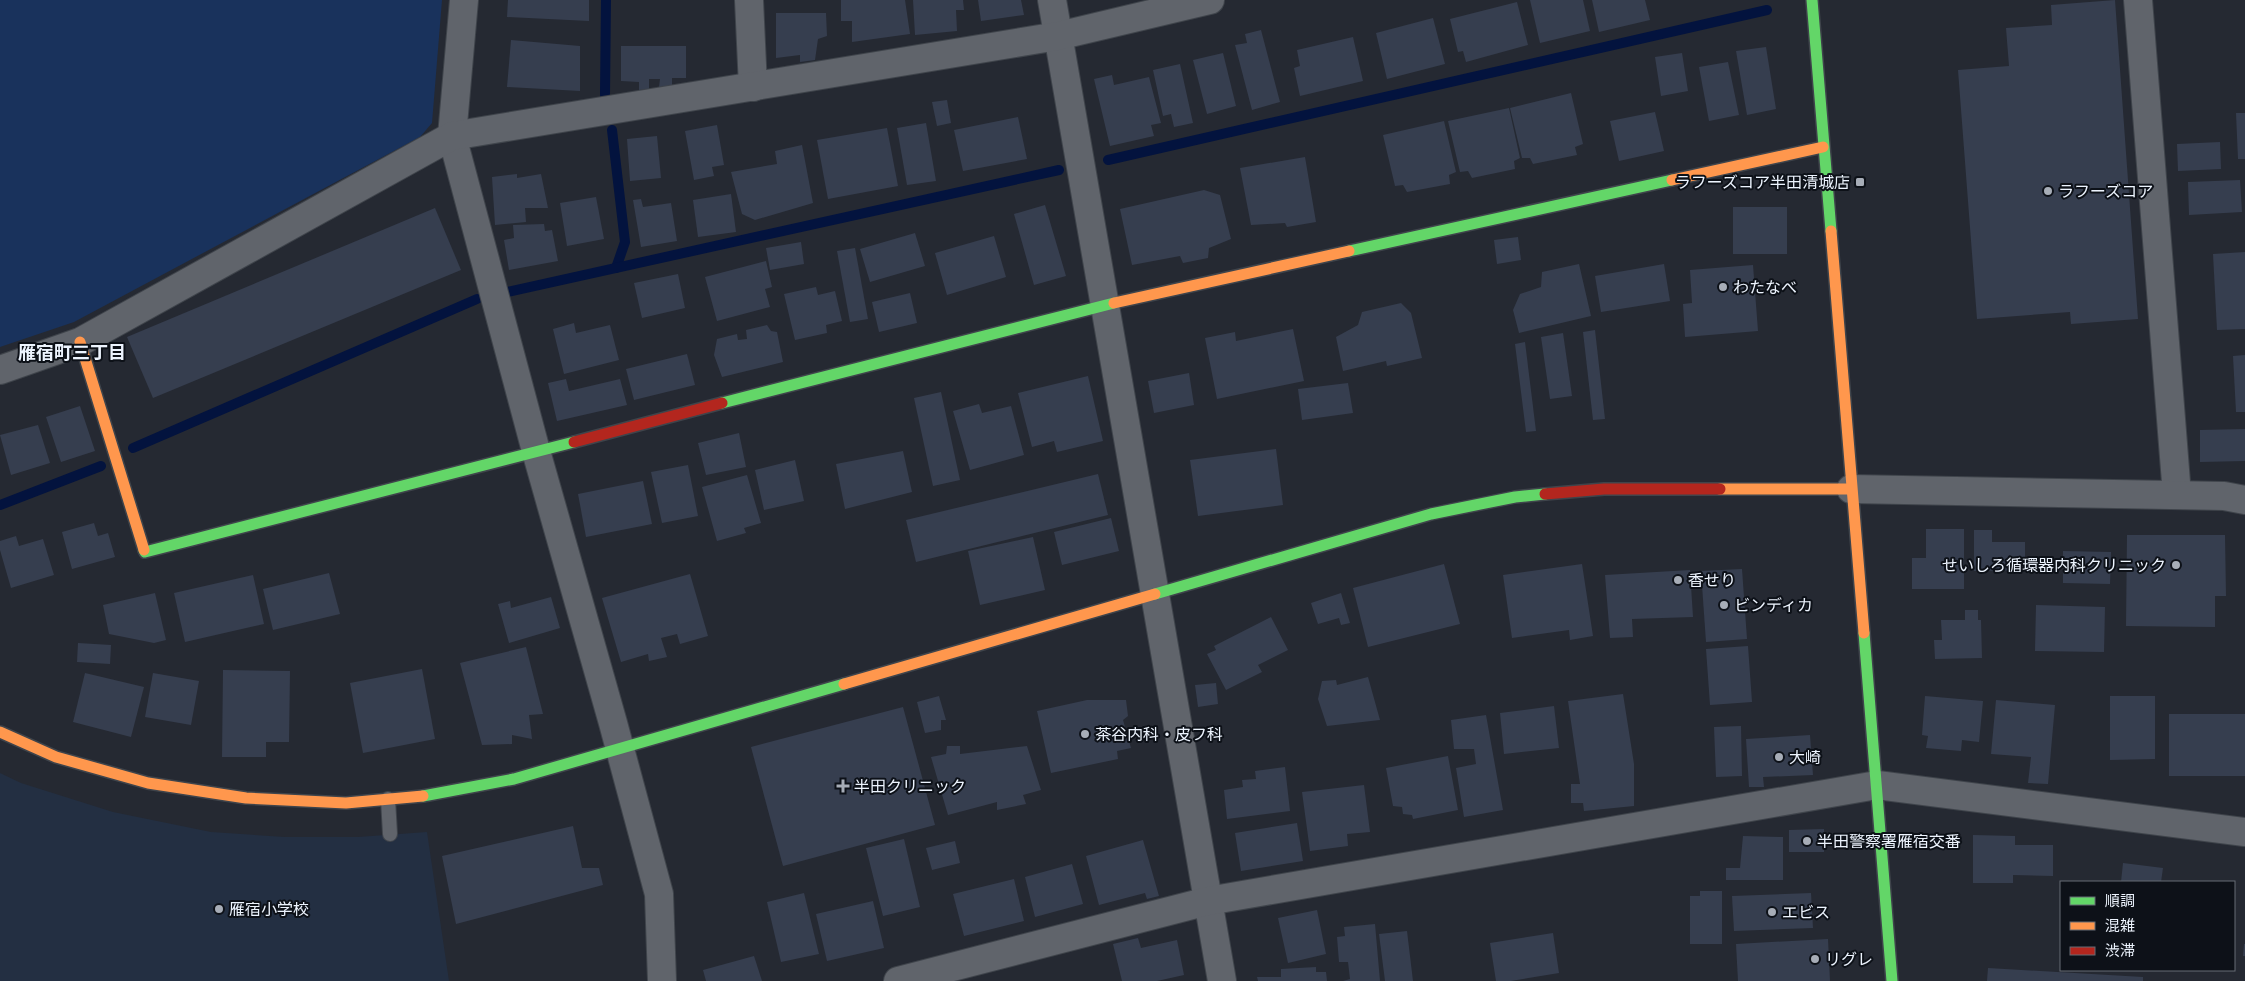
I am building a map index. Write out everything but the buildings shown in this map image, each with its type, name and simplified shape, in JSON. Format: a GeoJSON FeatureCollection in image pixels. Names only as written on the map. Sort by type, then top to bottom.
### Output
{"type":"FeatureCollection","features":[{"type":"Feature","properties":{"kind":"street"},"geometry":{"type":"LineString","coordinates":[[464,0],[452,136],[536,451],[659,894],[662,981]]}},
{"type":"Feature","properties":{"kind":"street"},"geometry":{"type":"LineString","coordinates":[[749,0],[753,87]]}},
{"type":"Feature","properties":{"kind":"street"},"geometry":{"type":"LineString","coordinates":[[1052,0],[1222,981]]}},
{"type":"Feature","properties":{"kind":"street"},"geometry":{"type":"LineString","coordinates":[[0,370],[80,342],[452,136],[1058,36],[1210,0]]}},
{"type":"Feature","properties":{"kind":"street"},"geometry":{"type":"LineString","coordinates":[[1812,0],[1892,981]]}},
{"type":"Feature","properties":{"kind":"street"},"geometry":{"type":"LineString","coordinates":[[2138,0],[2177,495]]}},
{"type":"Feature","properties":{"kind":"street"},"geometry":{"type":"LineString","coordinates":[[80,342],[145,552],[1105,305],[1823,147]]}},
{"type":"Feature","properties":{"kind":"street"},"geometry":{"type":"LineString","coordinates":[[0,732],[56,757],[148,783],[246,798],[346,803],[439,795],[514,779],[1431,514],[1515,497],[1604,489],[1851,489],[2224,496],[2245,500]]}},
{"type":"Feature","properties":{"kind":"street"},"geometry":{"type":"LineString","coordinates":[[898,981],[1208,901],[1876,785],[2245,832]]}},
{"type":"Feature","properties":{"kind":"lane"},"geometry":{"type":"LineString","coordinates":[[388,799],[390,834]]}},
{"type":"Feature","properties":{"kind":"shaded area"},"geometry":{"type":"Polygon","coordinates":[[[0,0],[442,0],[432,123],[420,137],[74,322],[0,347],[0,0]]]}},
{"type":"Feature","properties":{"kind":"shaded area","name":"雁宿小学校"},"geometry":{"type":"Polygon","coordinates":[[[0,773],[21,783],[113,812],[211,832],[285,837],[358,837],[427,832],[449,981],[0,981],[0,773]]]}},
{"type":"Feature","properties":{"kind":"waterway"},"geometry":{"type":"LineString","coordinates":[[605,95],[606,0]]}},
{"type":"Feature","properties":{"kind":"waterway"},"geometry":{"type":"LineString","coordinates":[[1108,160],[1767,10]]}},
{"type":"Feature","properties":{"kind":"waterway"},"geometry":{"type":"LineString","coordinates":[[612,130],[625,242],[616,268]]}},
{"type":"Feature","properties":{"kind":"waterway"},"geometry":{"type":"LineString","coordinates":[[507,292],[1059,170]]}},
{"type":"Feature","properties":{"kind":"waterway"},"geometry":{"type":"LineString","coordinates":[[133,448],[477,299]]}},
{"type":"Feature","properties":{"kind":"waterway"},"geometry":{"type":"LineString","coordinates":[[0,505],[101,466]]}},
{"type":"Feature","properties":{"kind":"traffic: fast"},"geometry":{"type":"LineString","coordinates":[[1812,0],[1831,231]]}},
{"type":"Feature","properties":{"kind":"traffic: fast"},"geometry":{"type":"LineString","coordinates":[[1349,251],[1672,180]]}},
{"type":"Feature","properties":{"kind":"traffic: fast"},"geometry":{"type":"LineString","coordinates":[[722,403],[1114,303]]}},
{"type":"Feature","properties":{"kind":"traffic: fast"},"geometry":{"type":"LineString","coordinates":[[144,550],[145,552],[574,442]]}},
{"type":"Feature","properties":{"kind":"traffic: fast"},"geometry":{"type":"LineString","coordinates":[[1155,594],[1431,514],[1515,497],[1545,494]]}},
{"type":"Feature","properties":{"kind":"traffic: fast"},"geometry":{"type":"LineString","coordinates":[[1864,633],[1892,981]]}},
{"type":"Feature","properties":{"kind":"traffic: fast"},"geometry":{"type":"LineString","coordinates":[[423,796],[514,779],[844,684]]}},
{"type":"Feature","properties":{"kind":"traffic: slow"},"geometry":{"type":"LineString","coordinates":[[1672,180],[1823,147]]}},
{"type":"Feature","properties":{"kind":"traffic: slow"},"geometry":{"type":"LineString","coordinates":[[1831,231],[1864,633]]}},
{"type":"Feature","properties":{"kind":"traffic: slow"},"geometry":{"type":"LineString","coordinates":[[1114,303],[1349,251]]}},
{"type":"Feature","properties":{"kind":"traffic: slow"},"geometry":{"type":"LineString","coordinates":[[80,342],[144,550]]}},
{"type":"Feature","properties":{"kind":"traffic: slow"},"geometry":{"type":"LineString","coordinates":[[1720,489],[1851,489]]}},
{"type":"Feature","properties":{"kind":"traffic: slow"},"geometry":{"type":"LineString","coordinates":[[844,684],[1155,594]]}},
{"type":"Feature","properties":{"kind":"traffic: slow"},"geometry":{"type":"LineString","coordinates":[[0,732],[56,757],[148,783],[246,798],[346,803],[423,796]]}},
{"type":"Feature","properties":{"kind":"traffic: jam"},"geometry":{"type":"LineString","coordinates":[[574,442],[722,403]]}},
{"type":"Feature","properties":{"kind":"traffic: jam"},"geometry":{"type":"LineString","coordinates":[[1545,494],[1604,489],[1720,489]]}},
{"type":"Feature","properties":{"kind":"place","name":"ラフーズコア半田清城店"},"geometry":{"type":"Point","coordinates":[1860,182]}},
{"type":"Feature","properties":{"kind":"place","name":"ラフーズコア"},"geometry":{"type":"Point","coordinates":[2048,191]}},
{"type":"Feature","properties":{"kind":"place","name":"わたなべ"},"geometry":{"type":"Point","coordinates":[1723,287]}},
{"type":"Feature","properties":{"kind":"place","name":"せいしろ循環器内科クリニック"},"geometry":{"type":"Point","coordinates":[2176,565]}},
{"type":"Feature","properties":{"kind":"place","name":"香せり"},"geometry":{"type":"Point","coordinates":[1678,580]}},
{"type":"Feature","properties":{"kind":"place","name":"ビンディカ"},"geometry":{"type":"Point","coordinates":[1724,605]}},
{"type":"Feature","properties":{"kind":"place","name":"茶谷内科・皮フ科"},"geometry":{"type":"Point","coordinates":[1085,734]}},
{"type":"Feature","properties":{"kind":"place","name":"大崎"},"geometry":{"type":"Point","coordinates":[1779,757]}},
{"type":"Feature","properties":{"kind":"place","name":"半田クリニック"},"geometry":{"type":"Point","coordinates":[843,786]}},
{"type":"Feature","properties":{"kind":"place","name":"半田警察署雁宿交番"},"geometry":{"type":"Point","coordinates":[1807,841]}},
{"type":"Feature","properties":{"kind":"place","name":"雁宿小学校"},"geometry":{"type":"Point","coordinates":[219,909]}},
{"type":"Feature","properties":{"kind":"place","name":"エビス"},"geometry":{"type":"Point","coordinates":[1772,912]}},
{"type":"Feature","properties":{"kind":"place","name":"リグレ"},"geometry":{"type":"Point","coordinates":[1815,959]}},
{"type":"Feature","properties":{"kind":"district","name":"雁宿町三丁目"},"geometry":{"type":"Point","coordinates":[72,353]}}]}
